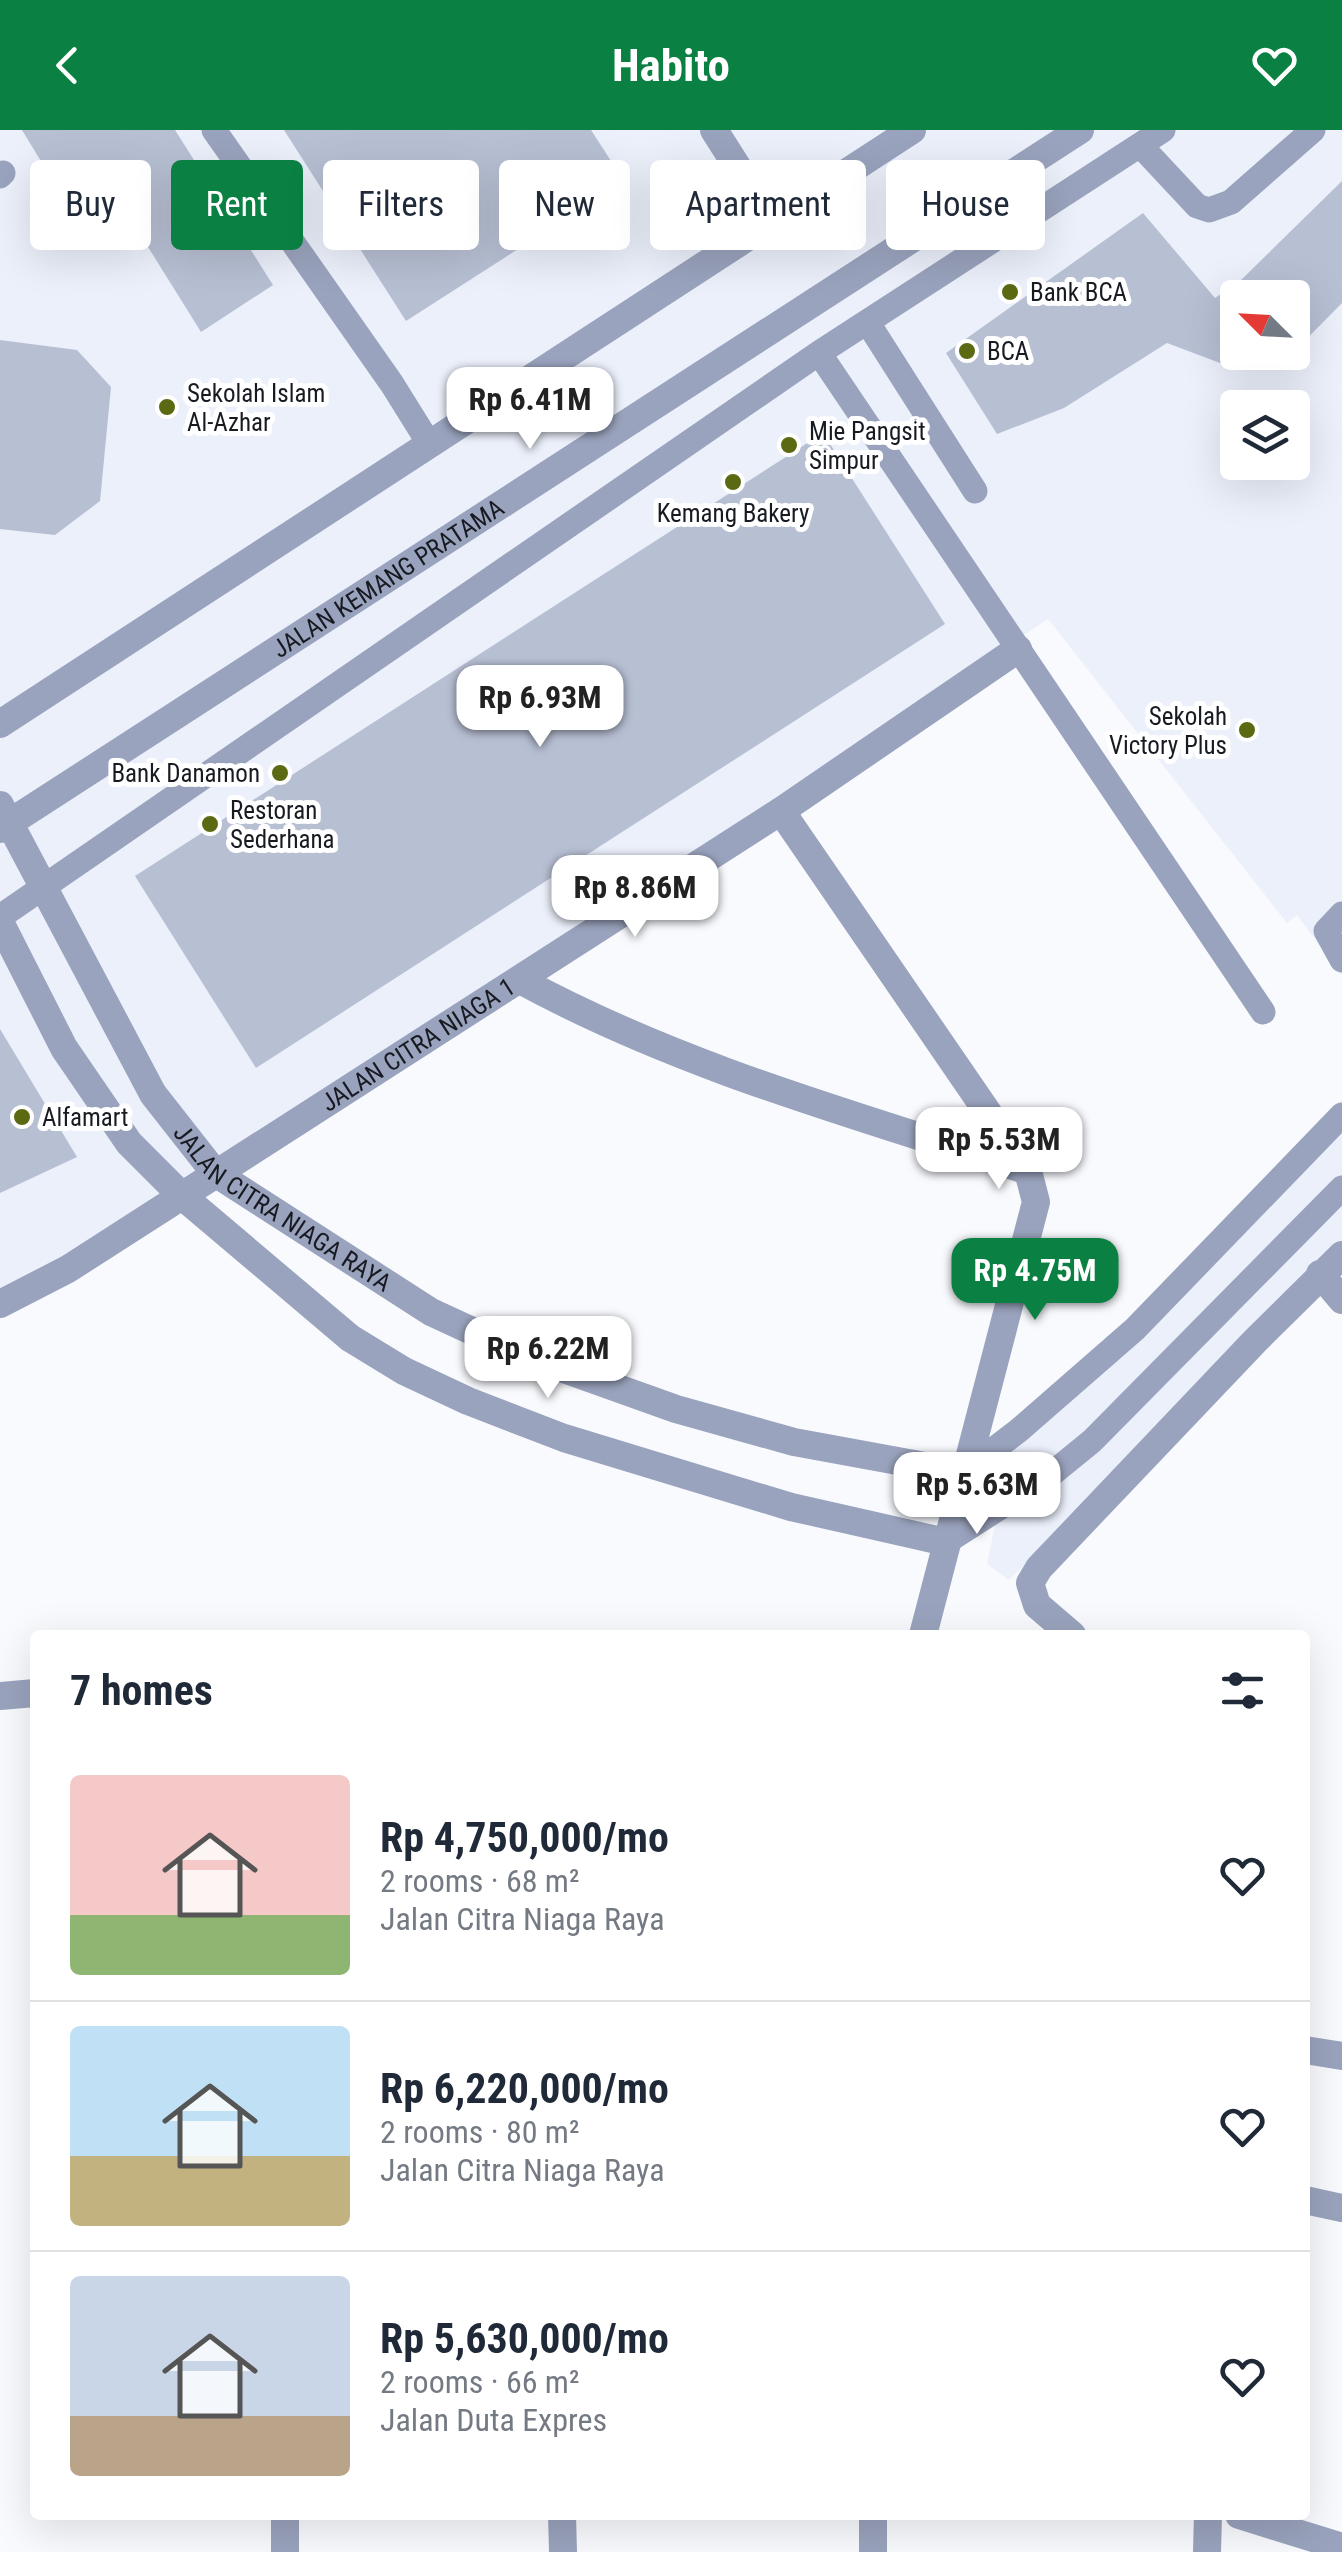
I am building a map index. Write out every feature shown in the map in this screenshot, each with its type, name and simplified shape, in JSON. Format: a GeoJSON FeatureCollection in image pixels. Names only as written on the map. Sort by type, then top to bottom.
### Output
{"type":"FeatureCollection","features":[{"type":"Feature","properties":{"kind":"street"},"geometry":{"type":"LineString","coordinates":[[714,130],[733,160]]}},
{"type":"Feature","properties":{"kind":"street"},"geometry":{"type":"LineString","coordinates":[[866,161],[912,130]]}},
{"type":"Feature","properties":{"kind":"street","name":"JALAN KEMANG PRATAMA"},"geometry":{"type":"LineString","coordinates":[[3,819],[1080,130]]}},
{"type":"Feature","properties":{"kind":"street"},"geometry":{"type":"LineString","coordinates":[[0,724],[730,250]]}},
{"type":"Feature","properties":{"kind":"street","name":"JALAN CITRA NIAGA 1"},"geometry":{"type":"LineString","coordinates":[[0,1304],[68,1269],[781,812],[1018,648]]}},
{"type":"Feature","properties":{"kind":"street"},"geometry":{"type":"LineString","coordinates":[[781,812],[1028,1171],[1036,1202],[924,1630]]}},
{"type":"Feature","properties":{"kind":"street","name":"JALAN CITRA NIAGA RAYA"},"geometry":{"type":"LineString","coordinates":[[3,819],[153,1094],[215,1172],[415,1302],[522,1354],[676,1409],[794,1442],[963,1473]]}},
{"type":"Feature","properties":{"kind":"street","name":"JALAN CITRA NIAGA RAYA"},"geometry":{"type":"LineString","coordinates":[[0,920],[64,1048],[129,1143],[182,1195],[350,1338],[468,1401],[564,1438],[790,1507],[946,1542]]}},
{"type":"Feature","properties":{"kind":"street"},"geometry":{"type":"LineString","coordinates":[[520,980],[581,1014],[700,1064],[1028,1171]]}},
{"type":"Feature","properties":{"kind":"street"},"geometry":{"type":"LineString","coordinates":[[1066,1630],[1037,1605],[1030,1583],[1038,1568],[1342,1255]]}},
{"type":"Feature","properties":{"kind":"street"},"geometry":{"type":"LineString","coordinates":[[1320,1274],[1342,1300]]}},
{"type":"Feature","properties":{"kind":"street"},"geometry":{"type":"LineString","coordinates":[[0,1696],[30,1693]]}},
{"type":"Feature","properties":{"kind":"street"},"geometry":{"type":"LineString","coordinates":[[1310,2051],[1342,2056]]}},
{"type":"Feature","properties":{"kind":"street"},"geometry":{"type":"LineString","coordinates":[[1310,2201],[1342,2208]]}},
{"type":"Feature","properties":{"kind":"street"},"geometry":{"type":"LineString","coordinates":[[284,2520],[285,2552]]}},
{"type":"Feature","properties":{"kind":"street"},"geometry":{"type":"LineString","coordinates":[[562,2520],[563,2552]]}},
{"type":"Feature","properties":{"kind":"street"},"geometry":{"type":"LineString","coordinates":[[873,2520],[873,2552]]}},
{"type":"Feature","properties":{"kind":"street"},"geometry":{"type":"LineString","coordinates":[[1207,2552],[1208,2520]]}},
{"type":"Feature","properties":{"kind":"street"},"geometry":{"type":"LineString","coordinates":[[1255,2520],[1342,2548]]}},
{"type":"Feature","properties":{"kind":"lane"},"geometry":{"type":"LineString","coordinates":[[214,130],[392,384],[430,445]]}},
{"type":"Feature","properties":{"kind":"lane"},"geometry":{"type":"LineString","coordinates":[[0,920],[819,353],[1163,130]]}},
{"type":"Feature","properties":{"kind":"lane"},"geometry":{"type":"LineString","coordinates":[[1140,145],[1189,199],[1209,210],[1231,202],[1312,130]]}},
{"type":"Feature","properties":{"kind":"lane"},"geometry":{"type":"LineString","coordinates":[[868,324],[974,491]]}},
{"type":"Feature","properties":{"kind":"lane"},"geometry":{"type":"LineString","coordinates":[[819,353],[1263,1012]]}},
{"type":"Feature","properties":{"kind":"lane"},"geometry":{"type":"LineString","coordinates":[[1342,914],[1326,932],[1342,960]]}},
{"type":"Feature","properties":{"kind":"lane"},"geometry":{"type":"LineString","coordinates":[[963,1473],[1018,1431],[1135,1329],[1342,1116]]}},
{"type":"Feature","properties":{"kind":"lane"},"geometry":{"type":"LineString","coordinates":[[946,1542],[1049,1476],[1092,1441],[1342,1188]]}},
{"type":"Feature","properties":{"kind":"shaded area"},"geometry":{"type":"Polygon","coordinates":[[[0,130],[1342,130],[1342,975],[1297,915],[1287,923],[1048,619],[68,1273],[0,1309],[0,130]]]}},
{"type":"Feature","properties":{"kind":"shaded area"},"geometry":{"type":"Polygon","coordinates":[[[1342,1112],[1342,1260],[1009,1580],[987,1564],[1010,1449],[1342,1112]]]}},
{"type":"Feature","properties":{"kind":"building"},"geometry":{"type":"Polygon","coordinates":[[[22,130],[175,130],[194,160],[171,160],[171,250],[251,250],[273,285],[201,332],[150,250],[151,160],[40,160],[22,130]]]}},
{"type":"Feature","properties":{"kind":"building"},"geometry":{"type":"Polygon","coordinates":[[[284,130],[591,130],[610,160],[499,160],[499,250],[517,250],[406,321],[361,250],[479,250],[479,160],[323,160],[323,191],[284,130]]]}},
{"type":"Feature","properties":{"kind":"building"},"geometry":{"type":"Polygon","coordinates":[[[1342,181],[1342,303],[1310,336],[1310,280],[1241,280],[1342,181]]]}},
{"type":"Feature","properties":{"kind":"building"},"geometry":{"type":"Polygon","coordinates":[[[1143,213],[1215,298],[1220,295],[1220,363],[1167,343],[1064,408],[997,434],[946,353],[1143,213]]]}},
{"type":"Feature","properties":{"kind":"building"},"geometry":{"type":"Polygon","coordinates":[[[0,340],[77,350],[111,387],[100,501],[55,535],[0,529],[0,340]]]}},
{"type":"Feature","properties":{"kind":"building"},"geometry":{"type":"Polygon","coordinates":[[[823,433],[945,624],[256,1068],[135,876],[823,433]]]}},
{"type":"Feature","properties":{"kind":"building"},"geometry":{"type":"Polygon","coordinates":[[[0,1029],[77,1157],[0,1193],[0,1029]]]}},
{"type":"Feature","properties":{"kind":"place","name":"Bank BCA"},"geometry":{"type":"Point","coordinates":[1010,292]}},
{"type":"Feature","properties":{"kind":"place","name":"BCA"},"geometry":{"type":"Point","coordinates":[967,351]}},
{"type":"Feature","properties":{"kind":"place","name":"Sekolah Islam Al-Azhar"},"geometry":{"type":"Point","coordinates":[167,407]}},
{"type":"Feature","properties":{"kind":"place","name":"Mie Pangsit Simpur"},"geometry":{"type":"Point","coordinates":[789,445]}},
{"type":"Feature","properties":{"kind":"place","name":"Kemang Bakery"},"geometry":{"type":"Point","coordinates":[733,482]}},
{"type":"Feature","properties":{"kind":"place","name":"Sekolah Victory Plus"},"geometry":{"type":"Point","coordinates":[1247,730]}},
{"type":"Feature","properties":{"kind":"place","name":"Bank Danamon"},"geometry":{"type":"Point","coordinates":[280,773]}},
{"type":"Feature","properties":{"kind":"place","name":"Restoran Sederhana"},"geometry":{"type":"Point","coordinates":[210,824]}},
{"type":"Feature","properties":{"kind":"place","name":"Alfamart"},"geometry":{"type":"Point","coordinates":[22,1117]}}]}
